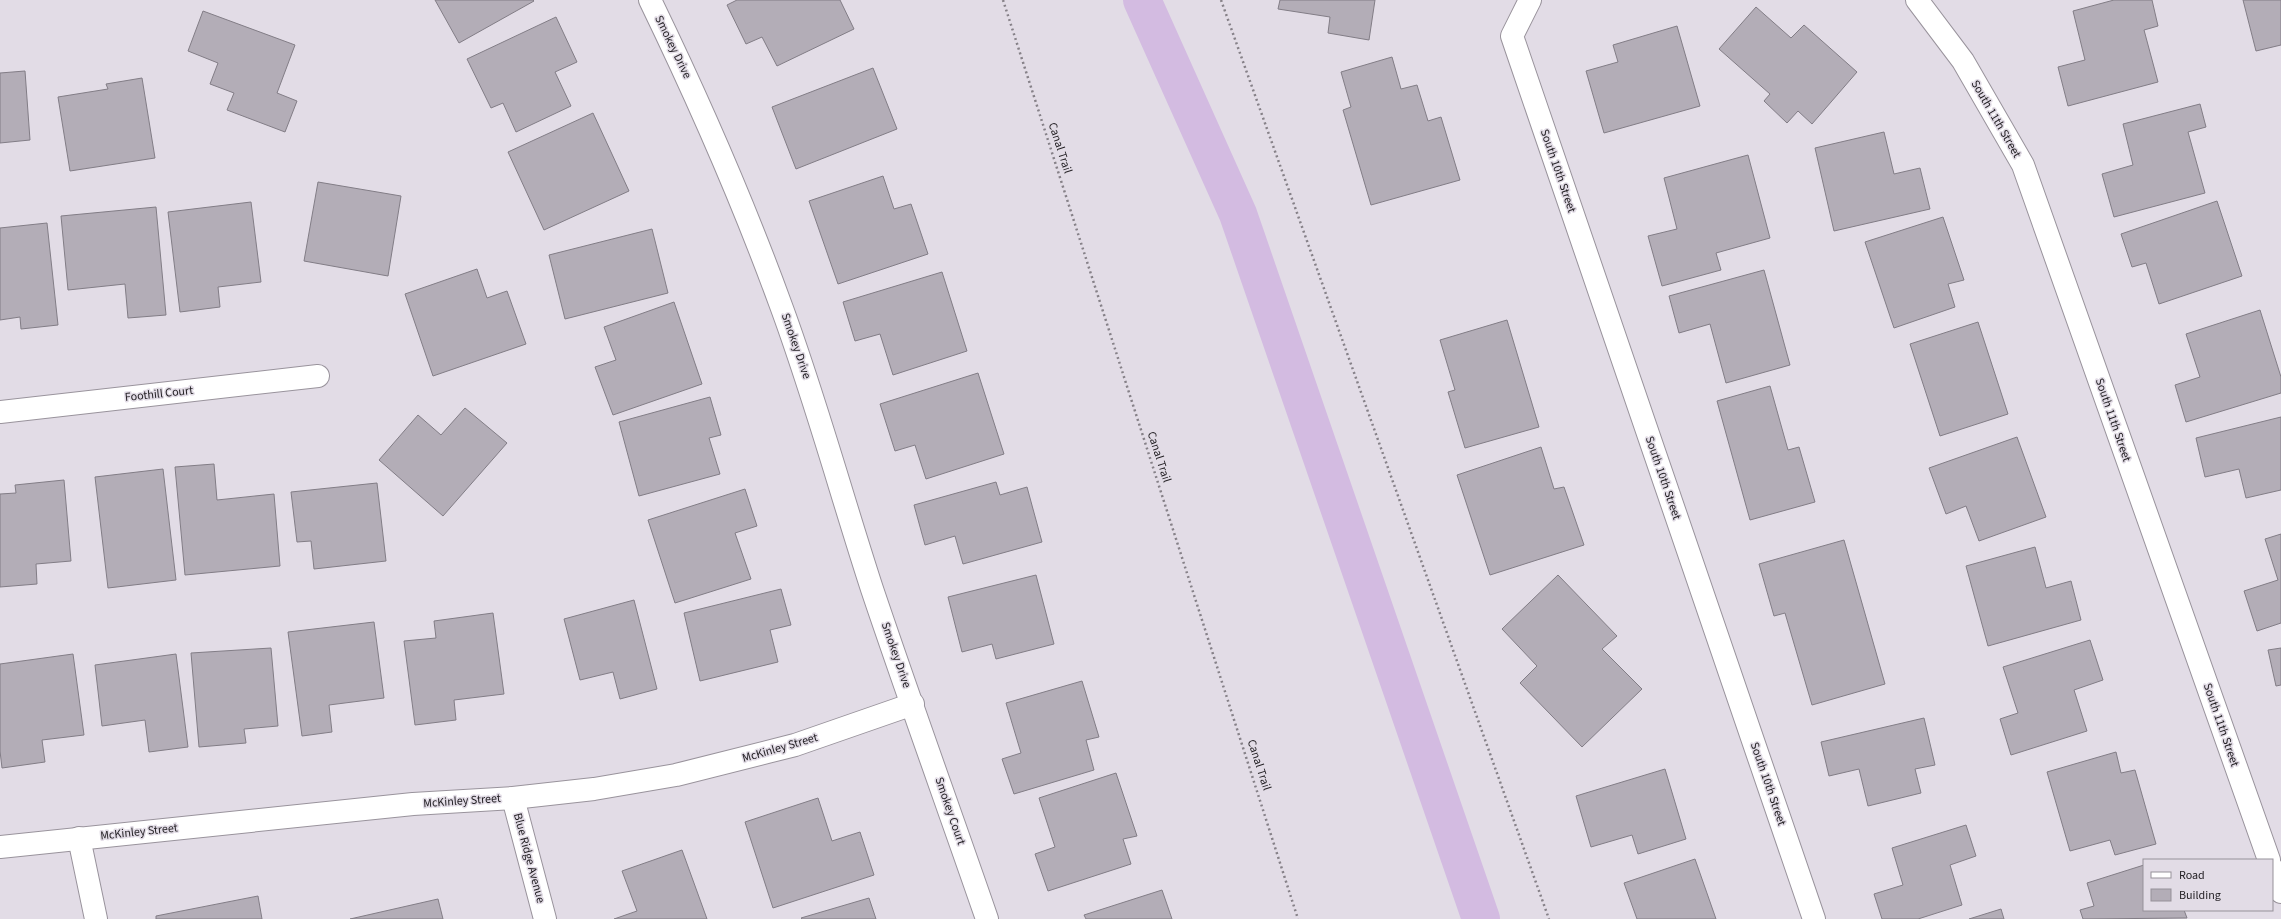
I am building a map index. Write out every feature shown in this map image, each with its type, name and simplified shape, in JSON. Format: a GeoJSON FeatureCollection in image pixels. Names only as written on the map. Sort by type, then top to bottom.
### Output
{"type":"FeatureCollection","features":[{"type":"Feature","properties":{"kind":"street","name":"Smokey Drive"},"geometry":{"type":"LineString","coordinates":[[650,0],[688,77],[736,189],[781,303],[820,418],[872,588],[913,704]]}},
{"type":"Feature","properties":{"kind":"street","name":"South 10th Street"},"geometry":{"type":"LineString","coordinates":[[1530,0],[1512,36],[1814,919]]}},
{"type":"Feature","properties":{"kind":"street","name":"South 11th Street"},"geometry":{"type":"LineString","coordinates":[[1917,0],[1963,61],[2023,165],[2269,859]]}},
{"type":"Feature","properties":{"kind":"street","name":"Foothill Court"},"geometry":{"type":"LineString","coordinates":[[0,412],[318,376]]}},
{"type":"Feature","properties":{"kind":"street","name":"McKinley Street"},"geometry":{"type":"LineString","coordinates":[[0,847],[413,804],[513,798],[594,789],[676,775],[795,745],[913,704]]}},
{"type":"Feature","properties":{"kind":"street","name":"Smokey Court"},"geometry":{"type":"LineString","coordinates":[[913,704],[987,919]]}},
{"type":"Feature","properties":{"kind":"street","name":"Blue Ridge Avenue"},"geometry":{"type":"LineString","coordinates":[[513,798],[545,919]]}},
{"type":"Feature","properties":{"kind":"street"},"geometry":{"type":"LineString","coordinates":[[79,838],[96,919]]}},
{"type":"Feature","properties":{"kind":"street"},"geometry":{"type":"LineString","coordinates":[[2273,871],[2281,892]]}},
{"type":"Feature","properties":{"kind":"path","name":"Canal Trail"},"geometry":{"type":"LineString","coordinates":[[1003,0],[1298,919]]}},
{"type":"Feature","properties":{"kind":"path"},"geometry":{"type":"LineString","coordinates":[[1221,0],[1549,919]]}},
{"type":"Feature","properties":{"kind":"building"},"geometry":{"type":"Polygon","coordinates":[[[435,0],[533,0],[534,1],[459,43],[435,0]]]}},
{"type":"Feature","properties":{"kind":"building"},"geometry":{"type":"Polygon","coordinates":[[[737,0],[840,0],[854,29],[777,66],[762,37],[746,44],[727,5],[737,0]]]}},
{"type":"Feature","properties":{"kind":"building"},"geometry":{"type":"Polygon","coordinates":[[[1280,0],[1375,0],[1369,40],[1328,33],[1330,17],[1278,9],[1280,0]]]}},
{"type":"Feature","properties":{"kind":"building"},"geometry":{"type":"Polygon","coordinates":[[[2114,0],[2152,0],[2158,26],[2144,30],[2158,82],[2068,106],[2058,67],[2085,60],[2073,11],[2114,0]]]}},
{"type":"Feature","properties":{"kind":"building"},"geometry":{"type":"Polygon","coordinates":[[[2243,0],[2281,0],[2281,45],[2256,51],[2243,0]]]}},
{"type":"Feature","properties":{"kind":"building"},"geometry":{"type":"Polygon","coordinates":[[[1756,7],[1791,38],[1804,25],[1857,72],[1812,124],[1798,111],[1787,123],[1764,101],[1770,94],[1719,49],[1756,7]]]}},
{"type":"Feature","properties":{"kind":"building"},"geometry":{"type":"Polygon","coordinates":[[[203,11],[295,45],[277,93],[297,101],[285,132],[227,110],[234,93],[210,84],[218,63],[188,51],[203,11]]]}},
{"type":"Feature","properties":{"kind":"building"},"geometry":{"type":"Polygon","coordinates":[[[556,17],[577,62],[555,72],[571,106],[516,132],[503,103],[491,108],[467,59],[556,17]]]}},
{"type":"Feature","properties":{"kind":"building"},"geometry":{"type":"Polygon","coordinates":[[[1677,26],[1700,106],[1604,133],[1586,71],[1618,62],[1613,45],[1677,26]]]}},
{"type":"Feature","properties":{"kind":"building"},"geometry":{"type":"Polygon","coordinates":[[[1392,57],[1401,89],[1417,85],[1428,121],[1441,117],[1460,180],[1371,205],[1343,110],[1351,107],[1341,72],[1392,57]]]}},
{"type":"Feature","properties":{"kind":"building"},"geometry":{"type":"Polygon","coordinates":[[[873,68],[897,129],[796,169],[772,107],[873,68]]]}},
{"type":"Feature","properties":{"kind":"building"},"geometry":{"type":"Polygon","coordinates":[[[25,71],[30,140],[0,143],[0,73],[25,71]]]}},
{"type":"Feature","properties":{"kind":"building"},"geometry":{"type":"Polygon","coordinates":[[[142,78],[155,158],[70,171],[58,97],[108,89],[106,84],[142,78]]]}},
{"type":"Feature","properties":{"kind":"building"},"geometry":{"type":"Polygon","coordinates":[[[2200,104],[2206,127],[2188,132],[2205,193],[2114,217],[2102,174],[2133,165],[2123,124],[2200,104]]]}},
{"type":"Feature","properties":{"kind":"building"},"geometry":{"type":"Polygon","coordinates":[[[593,113],[629,191],[544,230],[508,152],[593,113]]]}},
{"type":"Feature","properties":{"kind":"building"},"geometry":{"type":"Polygon","coordinates":[[[1884,132],[1894,174],[1920,168],[1930,209],[1834,231],[1815,148],[1884,132]]]}},
{"type":"Feature","properties":{"kind":"building"},"geometry":{"type":"Polygon","coordinates":[[[1748,155],[1770,238],[1716,253],[1721,270],[1662,286],[1648,236],[1677,229],[1664,178],[1748,155]]]}},
{"type":"Feature","properties":{"kind":"building"},"geometry":{"type":"Polygon","coordinates":[[[883,176],[894,209],[911,204],[928,254],[838,284],[809,201],[883,176]]]}},
{"type":"Feature","properties":{"kind":"building"},"geometry":{"type":"Polygon","coordinates":[[[318,182],[401,196],[388,276],[304,261],[318,182]]]}},
{"type":"Feature","properties":{"kind":"building"},"geometry":{"type":"Polygon","coordinates":[[[2217,201],[2242,276],[2159,304],[2146,263],[2132,267],[2121,234],[2217,201]]]}},
{"type":"Feature","properties":{"kind":"building"},"geometry":{"type":"Polygon","coordinates":[[[251,202],[261,282],[218,287],[220,307],[180,312],[168,212],[251,202]]]}},
{"type":"Feature","properties":{"kind":"building"},"geometry":{"type":"Polygon","coordinates":[[[156,207],[166,315],[128,318],[125,284],[68,290],[61,216],[156,207]]]}},
{"type":"Feature","properties":{"kind":"building"},"geometry":{"type":"Polygon","coordinates":[[[1943,217],[1964,280],[1948,284],[1955,307],[1894,328],[1865,242],[1943,217]]]}},
{"type":"Feature","properties":{"kind":"building"},"geometry":{"type":"Polygon","coordinates":[[[47,223],[58,325],[21,329],[20,317],[0,320],[0,228],[47,223]]]}},
{"type":"Feature","properties":{"kind":"building"},"geometry":{"type":"Polygon","coordinates":[[[652,229],[668,293],[565,319],[549,255],[652,229]]]}},
{"type":"Feature","properties":{"kind":"building"},"geometry":{"type":"Polygon","coordinates":[[[477,269],[487,298],[507,291],[526,344],[433,376],[405,294],[477,269]]]}},
{"type":"Feature","properties":{"kind":"building"},"geometry":{"type":"Polygon","coordinates":[[[1764,270],[1790,365],[1726,383],[1710,324],[1679,333],[1669,296],[1764,270]]]}},
{"type":"Feature","properties":{"kind":"building"},"geometry":{"type":"Polygon","coordinates":[[[942,272],[967,351],[893,375],[880,334],[855,341],[843,302],[942,272]]]}},
{"type":"Feature","properties":{"kind":"building"},"geometry":{"type":"Polygon","coordinates":[[[674,302],[702,384],[613,415],[595,367],[616,360],[604,327],[674,302]]]}},
{"type":"Feature","properties":{"kind":"building"},"geometry":{"type":"Polygon","coordinates":[[[2260,310],[2281,377],[2281,393],[2186,422],[2175,385],[2200,377],[2186,334],[2260,310]]]}},
{"type":"Feature","properties":{"kind":"building"},"geometry":{"type":"Polygon","coordinates":[[[1507,320],[1539,427],[1465,448],[1448,392],[1455,390],[1440,340],[1507,320]]]}},
{"type":"Feature","properties":{"kind":"building"},"geometry":{"type":"Polygon","coordinates":[[[1978,322],[2008,414],[1940,436],[1910,344],[1978,322]]]}},
{"type":"Feature","properties":{"kind":"building"},"geometry":{"type":"Polygon","coordinates":[[[978,373],[1004,454],[926,479],[915,445],[895,451],[880,404],[978,373]]]}},
{"type":"Feature","properties":{"kind":"building"},"geometry":{"type":"Polygon","coordinates":[[[1770,386],[1788,450],[1799,447],[1815,502],[1750,520],[1717,401],[1770,386]]]}},
{"type":"Feature","properties":{"kind":"building"},"geometry":{"type":"Polygon","coordinates":[[[710,397],[721,435],[709,438],[720,474],[639,496],[619,422],[710,397]]]}},
{"type":"Feature","properties":{"kind":"building"},"geometry":{"type":"Polygon","coordinates":[[[465,408],[507,443],[443,516],[379,460],[418,415],[441,435],[465,408]]]}},
{"type":"Feature","properties":{"kind":"building"},"geometry":{"type":"Polygon","coordinates":[[[2281,417],[2281,490],[2246,498],[2239,469],[2205,477],[2196,438],[2281,417]]]}},
{"type":"Feature","properties":{"kind":"building"},"geometry":{"type":"Polygon","coordinates":[[[2017,437],[2046,517],[1979,541],[1966,506],[1946,514],[1929,468],[2017,437]]]}},
{"type":"Feature","properties":{"kind":"building"},"geometry":{"type":"Polygon","coordinates":[[[1541,447],[1554,489],[1564,487],[1584,545],[1490,575],[1457,475],[1541,447]]]}},
{"type":"Feature","properties":{"kind":"building"},"geometry":{"type":"Polygon","coordinates":[[[214,464],[217,500],[274,494],[280,566],[185,575],[175,467],[214,464]]]}},
{"type":"Feature","properties":{"kind":"building"},"geometry":{"type":"Polygon","coordinates":[[[163,469],[176,580],[108,588],[95,477],[163,469]]]}},
{"type":"Feature","properties":{"kind":"building"},"geometry":{"type":"Polygon","coordinates":[[[64,480],[71,561],[36,564],[37,584],[0,587],[0,494],[16,493],[15,485],[64,480]]]}},
{"type":"Feature","properties":{"kind":"building"},"geometry":{"type":"Polygon","coordinates":[[[996,482],[1000,495],[1027,487],[1042,542],[963,564],[955,536],[925,545],[914,505],[996,482]]]}},
{"type":"Feature","properties":{"kind":"building"},"geometry":{"type":"Polygon","coordinates":[[[377,483],[386,561],[314,569],[311,541],[297,542],[291,492],[377,483]]]}},
{"type":"Feature","properties":{"kind":"building"},"geometry":{"type":"Polygon","coordinates":[[[745,489],[757,526],[735,533],[751,579],[675,603],[648,520],[745,489]]]}},
{"type":"Feature","properties":{"kind":"building"},"geometry":{"type":"Polygon","coordinates":[[[2281,534],[2281,623],[2257,631],[2244,591],[2278,580],[2265,539],[2281,534]]]}},
{"type":"Feature","properties":{"kind":"building"},"geometry":{"type":"Polygon","coordinates":[[[1844,540],[1885,684],[1812,705],[1785,613],[1774,616],[1759,564],[1844,540]]]}},
{"type":"Feature","properties":{"kind":"building"},"geometry":{"type":"Polygon","coordinates":[[[2035,547],[2046,588],[2071,581],[2081,620],[1988,646],[1966,566],[2035,547]]]}},
{"type":"Feature","properties":{"kind":"building"},"geometry":{"type":"Polygon","coordinates":[[[1036,575],[1054,644],[996,659],[992,644],[962,652],[948,597],[1036,575]]]}},
{"type":"Feature","properties":{"kind":"building"},"geometry":{"type":"Polygon","coordinates":[[[1558,575],[1617,636],[1602,649],[1642,689],[1582,747],[1520,683],[1537,666],[1502,629],[1558,575]]]}},
{"type":"Feature","properties":{"kind":"building"},"geometry":{"type":"Polygon","coordinates":[[[781,589],[791,625],[770,630],[778,662],[700,681],[684,613],[781,589]]]}},
{"type":"Feature","properties":{"kind":"building"},"geometry":{"type":"Polygon","coordinates":[[[634,600],[657,689],[620,699],[613,672],[580,680],[564,619],[634,600]]]}},
{"type":"Feature","properties":{"kind":"building"},"geometry":{"type":"Polygon","coordinates":[[[493,613],[504,694],[454,700],[456,720],[415,725],[404,641],[436,638],[434,621],[493,613]]]}},
{"type":"Feature","properties":{"kind":"building"},"geometry":{"type":"Polygon","coordinates":[[[374,622],[384,698],[329,705],[332,732],[302,736],[288,632],[374,622]]]}},
{"type":"Feature","properties":{"kind":"building"},"geometry":{"type":"Polygon","coordinates":[[[2090,640],[2103,680],[2074,690],[2087,731],[2011,755],[2000,719],[2018,713],[2003,667],[2090,640]]]}},
{"type":"Feature","properties":{"kind":"building"},"geometry":{"type":"Polygon","coordinates":[[[271,648],[278,726],[244,729],[246,743],[199,747],[191,653],[271,648]]]}},
{"type":"Feature","properties":{"kind":"building"},"geometry":{"type":"Polygon","coordinates":[[[2281,648],[2281,685],[2276,686],[2268,650],[2281,648]]]}},
{"type":"Feature","properties":{"kind":"building"},"geometry":{"type":"Polygon","coordinates":[[[73,654],[84,735],[42,740],[45,762],[2,768],[0,751],[0,664],[73,654]]]}},
{"type":"Feature","properties":{"kind":"building"},"geometry":{"type":"Polygon","coordinates":[[[176,654],[188,747],[149,752],[145,720],[102,726],[95,665],[176,654]]]}},
{"type":"Feature","properties":{"kind":"building"},"geometry":{"type":"Polygon","coordinates":[[[1082,681],[1099,737],[1086,740],[1094,770],[1014,794],[1002,759],[1021,753],[1006,703],[1082,681]]]}},
{"type":"Feature","properties":{"kind":"building"},"geometry":{"type":"Polygon","coordinates":[[[1924,718],[1935,765],[1915,769],[1921,793],[1868,806],[1859,769],[1829,776],[1821,742],[1924,718]]]}},
{"type":"Feature","properties":{"kind":"building"},"geometry":{"type":"Polygon","coordinates":[[[2116,752],[2121,773],[2135,770],[2156,844],[2115,855],[2110,840],[2070,851],[2047,772],[2116,752]]]}},
{"type":"Feature","properties":{"kind":"building"},"geometry":{"type":"Polygon","coordinates":[[[1665,769],[1686,839],[1638,854],[1632,835],[1591,847],[1576,796],[1665,769]]]}},
{"type":"Feature","properties":{"kind":"building"},"geometry":{"type":"Polygon","coordinates":[[[1116,773],[1137,836],[1123,839],[1131,864],[1048,891],[1035,854],[1055,847],[1039,798],[1116,773]]]}},
{"type":"Feature","properties":{"kind":"building"},"geometry":{"type":"Polygon","coordinates":[[[818,798],[832,841],[860,832],[874,875],[773,908],[745,822],[818,798]]]}},
{"type":"Feature","properties":{"kind":"building"},"geometry":{"type":"Polygon","coordinates":[[[1966,825],[1976,856],[1950,865],[1962,905],[1918,919],[1882,919],[1874,894],[1903,885],[1892,848],[1966,825]]]}},
{"type":"Feature","properties":{"kind":"building"},"geometry":{"type":"Polygon","coordinates":[[[682,850],[707,919],[614,919],[637,911],[622,871],[682,850]]]}},
{"type":"Feature","properties":{"kind":"building"},"geometry":{"type":"Polygon","coordinates":[[[1695,859],[1716,919],[1637,919],[1624,883],[1695,859]]]}},
{"type":"Feature","properties":{"kind":"building"},"geometry":{"type":"Polygon","coordinates":[[[2143,865],[2143,911],[2184,911],[2187,918],[2083,919],[2080,910],[2094,906],[2087,883],[2143,865]]]}},
{"type":"Feature","properties":{"kind":"building"},"geometry":{"type":"Polygon","coordinates":[[[1162,890],[1172,919],[1086,919],[1084,915],[1162,890]]]}},
{"type":"Feature","properties":{"kind":"building"},"geometry":{"type":"Polygon","coordinates":[[[258,896],[262,919],[156,919],[156,916],[258,896]]]}},
{"type":"Feature","properties":{"kind":"building"},"geometry":{"type":"Polygon","coordinates":[[[869,898],[876,919],[801,918],[869,898]]]}},
{"type":"Feature","properties":{"kind":"building"},"geometry":{"type":"Polygon","coordinates":[[[438,899],[443,919],[350,919],[438,899]]]}},
{"type":"Feature","properties":{"kind":"building"},"geometry":{"type":"Polygon","coordinates":[[[2001,909],[2004,919],[1969,919],[2001,909]]]}},
{"type":"Feature","properties":{"kind":"waterway"},"geometry":{"type":"LineString","coordinates":[[1142,0],[1238,214],[1481,919]]}}]}
